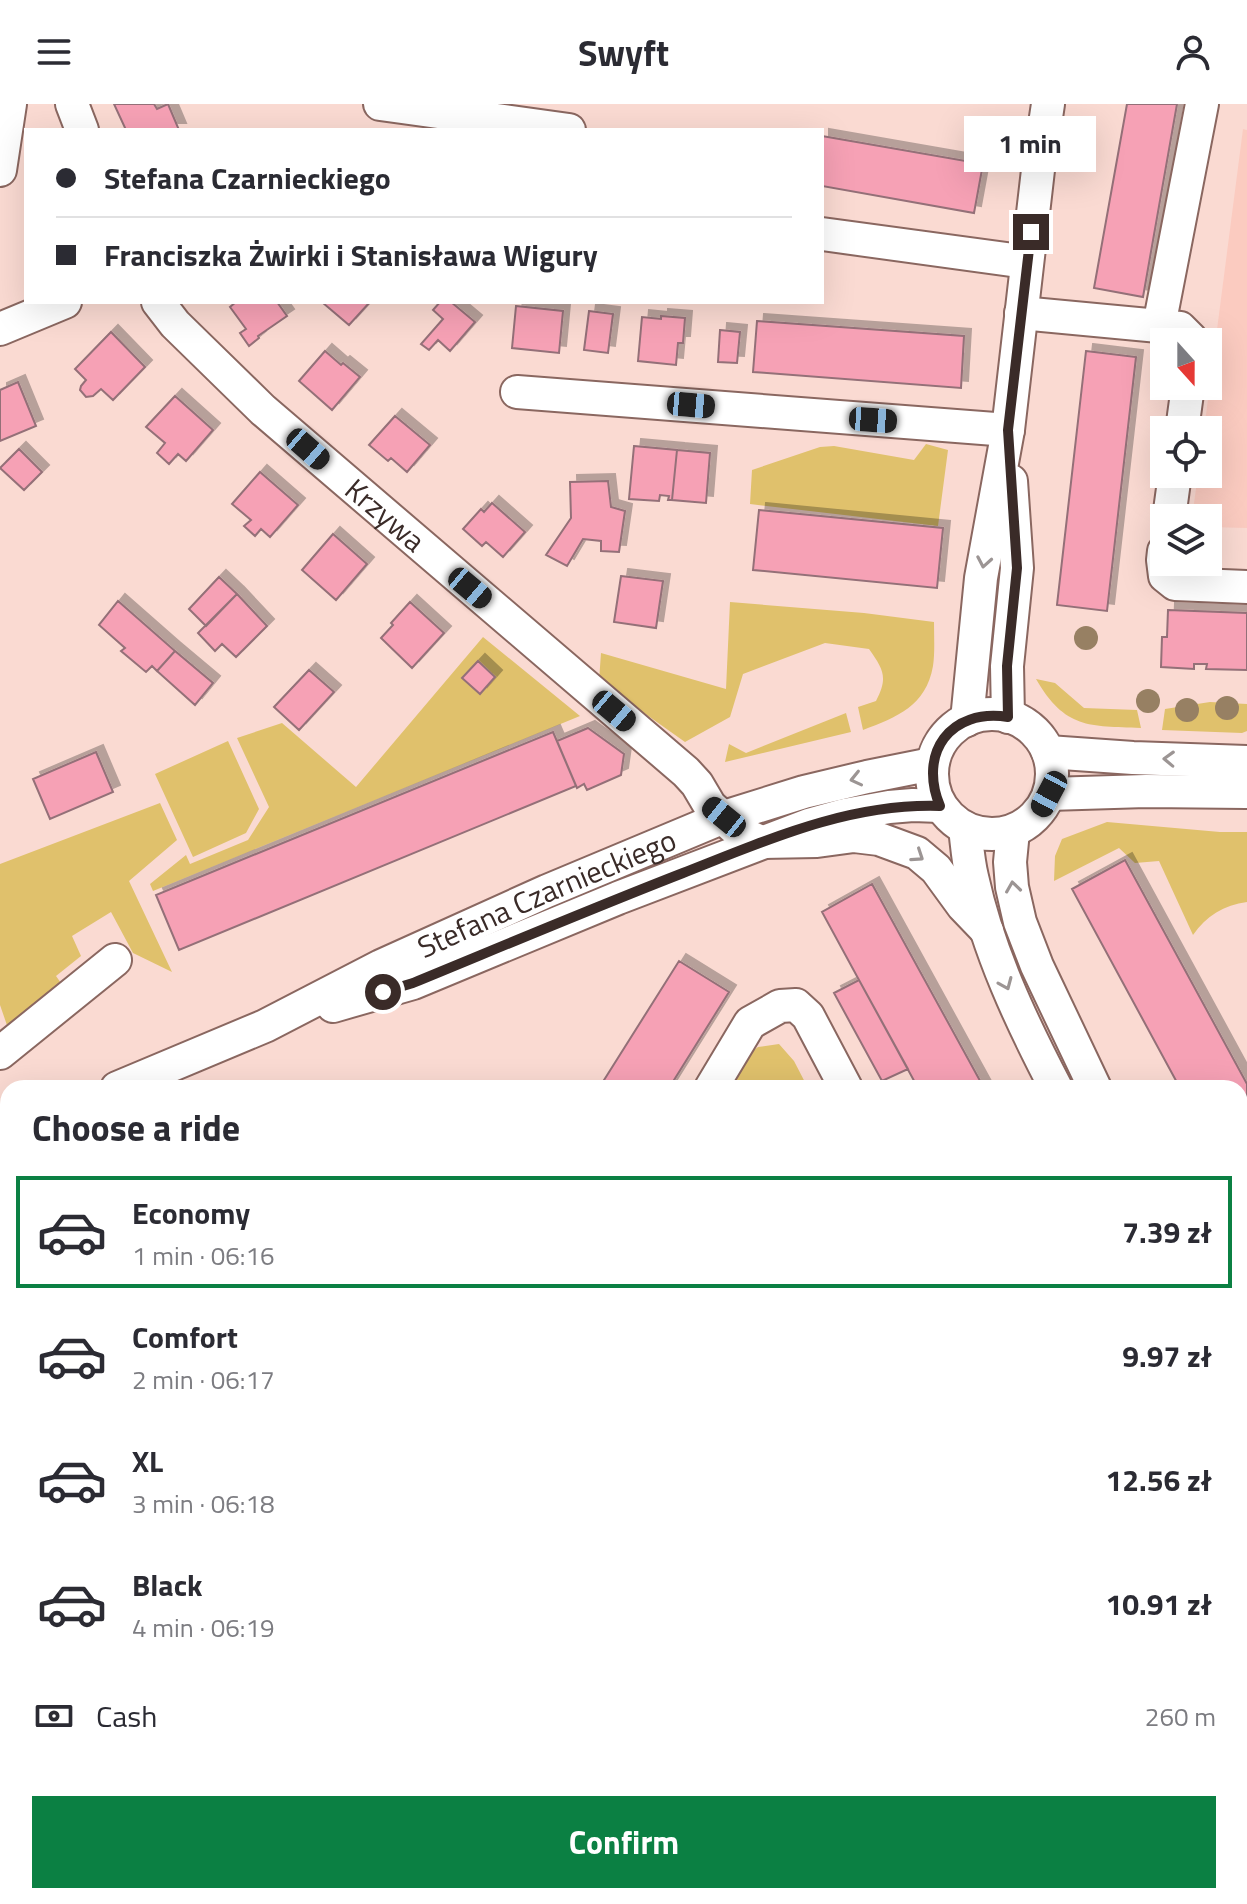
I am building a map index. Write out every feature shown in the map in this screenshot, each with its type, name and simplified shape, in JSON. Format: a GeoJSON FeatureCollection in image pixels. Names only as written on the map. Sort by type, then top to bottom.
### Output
{"type":"FeatureCollection","features":[{"type":"Feature","properties":{"kind":"street"},"geometry":{"type":"LineString","coordinates":[[0,170],[10,104]]}},
{"type":"Feature","properties":{"kind":"street"},"geometry":{"type":"LineString","coordinates":[[72,104],[81,128]]}},
{"type":"Feature","properties":{"kind":"street"},"geometry":{"type":"LineString","coordinates":[[380,104],[554,128]]}},
{"type":"Feature","properties":{"kind":"street"},"geometry":{"type":"LineString","coordinates":[[967,720],[981,578],[1008,430],[1048,104]]}},
{"type":"Feature","properties":{"kind":"street"},"geometry":{"type":"LineString","coordinates":[[1159,326],[1202,104]]}},
{"type":"Feature","properties":{"kind":"street"},"geometry":{"type":"LineString","coordinates":[[824,234],[1027,262]]}},
{"type":"Feature","properties":{"kind":"street"},"geometry":{"type":"LineString","coordinates":[[0,329],[60,304]]}},
{"type":"Feature","properties":{"kind":"street","name":"Krzywa"},"geometry":{"type":"LineString","coordinates":[[160,304],[175,324],[263,410],[686,772],[710,806],[739,832],[761,842]]}},
{"type":"Feature","properties":{"kind":"street"},"geometry":{"type":"LineString","coordinates":[[1021,313],[1180,328]]}},
{"type":"Feature","properties":{"kind":"street"},"geometry":{"type":"LineString","coordinates":[[517,392],[1008,430]]}},
{"type":"Feature","properties":{"kind":"street"},"geometry":{"type":"LineString","coordinates":[[1008,430],[1017,568],[1007,666],[1008,717]]}},
{"type":"Feature","properties":{"kind":"street"},"geometry":{"type":"LineString","coordinates":[[1165,576],[1175,584],[1247,587]]}},
{"type":"Feature","properties":{"kind":"street"},"geometry":{"type":"LineString","coordinates":[[980,716],[1008,717],[1025,724],[1039,736],[1048,752],[1052,766],[1049,794],[1041,810],[1013,831],[988,834],[965,828],[940,806],[932,779],[932,764],[939,746],[950,731],[967,720],[980,716]]}},
{"type":"Feature","properties":{"kind":"street"},"geometry":{"type":"LineString","coordinates":[[1048,752],[1247,762]]}},
{"type":"Feature","properties":{"kind":"street","name":"Stefana Czarnieckiego"},"geometry":{"type":"LineString","coordinates":[[136,1080],[265,1026],[381,966],[547,891],[724,817],[804,792],[932,764]]}},
{"type":"Feature","properties":{"kind":"street"},"geometry":{"type":"LineString","coordinates":[[1049,794],[1247,792]]}},
{"type":"Feature","properties":{"kind":"street","name":"Stefana Czarnieckiego"},"geometry":{"type":"LineString","coordinates":[[265,1026],[413,983],[618,898],[809,825],[845,815],[901,806],[940,806]]}},
{"type":"Feature","properties":{"kind":"street"},"geometry":{"type":"LineString","coordinates":[[965,828],[971,874],[987,931],[1013,1000],[1052,1080]]}},
{"type":"Feature","properties":{"kind":"street"},"geometry":{"type":"LineString","coordinates":[[1013,831],[1010,862],[1020,922],[1037,966],[1091,1080]]}},
{"type":"Feature","properties":{"kind":"street"},"geometry":{"type":"LineString","coordinates":[[761,842],[817,841],[854,836],[894,843],[917,853],[936,869],[963,906],[987,931]]}},
{"type":"Feature","properties":{"kind":"street"},"geometry":{"type":"LineString","coordinates":[[0,1053],[115,960]]}},
{"type":"Feature","properties":{"kind":"street"},"geometry":{"type":"LineString","coordinates":[[716,1080],[750,1023],[780,1006],[796,1005],[808,1016],[842,1080]]}},
{"type":"Feature","properties":{"kind":"shaded area"},"geometry":{"type":"Polygon","coordinates":[[[1243,129],[1247,130],[1247,528],[1222,527],[1222,504],[1194,504],[1196,488],[1222,488],[1222,416],[1206,416],[1208,400],[1222,400],[1222,328],[1217,328],[1243,129]]]}},
{"type":"Feature","properties":{"kind":"shaded area"},"geometry":{"type":"Polygon","coordinates":[[[926,444],[948,450],[938,526],[750,504],[752,470],[820,447],[834,446],[914,460],[926,444]]]}},
{"type":"Feature","properties":{"kind":"shaded area"},"geometry":{"type":"Polygon","coordinates":[[[730,602],[934,622],[934,661],[929,680],[924,691],[908,708],[863,730],[858,707],[876,701],[883,680],[881,669],[869,649],[825,643],[743,674],[730,717],[685,742],[599,681],[601,653],[726,689],[730,602]]]}},
{"type":"Feature","properties":{"kind":"shaded area"},"geometry":{"type":"Polygon","coordinates":[[[483,637],[580,716],[153,891],[150,884],[186,855],[190,864],[248,840],[269,807],[237,738],[282,723],[356,787],[483,637]]]}},
{"type":"Feature","properties":{"kind":"shaded area"},"geometry":{"type":"Polygon","coordinates":[[[1036,679],[1055,683],[1084,708],[1137,710],[1141,728],[1080,722],[1057,707],[1036,679]]]}},
{"type":"Feature","properties":{"kind":"shaded area"},"geometry":{"type":"Polygon","coordinates":[[[1210,702],[1247,704],[1247,731],[1162,730],[1165,709],[1210,702]]]}},
{"type":"Feature","properties":{"kind":"shaded area"},"geometry":{"type":"Polygon","coordinates":[[[846,713],[851,732],[725,762],[729,744],[746,753],[846,713]]]}},
{"type":"Feature","properties":{"kind":"shaded area"},"geometry":{"type":"Polygon","coordinates":[[[228,741],[259,809],[246,833],[193,857],[155,774],[228,741]]]}},
{"type":"Feature","properties":{"kind":"shaded area"},"geometry":{"type":"Polygon","coordinates":[[[160,803],[177,840],[129,881],[172,972],[133,953],[111,912],[72,936],[81,956],[56,976],[63,986],[9,1031],[0,1005],[0,864],[160,803]]]}},
{"type":"Feature","properties":{"kind":"shaded area"},"geometry":{"type":"Polygon","coordinates":[[[1107,822],[1247,832],[1247,902],[1216,912],[1193,935],[1159,861],[1135,863],[1119,848],[1054,881],[1055,856],[1062,839],[1107,822]]]}},
{"type":"Feature","properties":{"kind":"shaded area"},"geometry":{"type":"Polygon","coordinates":[[[779,1044],[794,1061],[804,1080],[726,1080],[738,1062],[758,1047],[779,1044]]]}},
{"type":"Feature","properties":{"kind":"building"},"geometry":{"type":"Polygon","coordinates":[[[114,104],[154,104],[157,109],[168,104],[178,128],[125,128],[114,104]]]}},
{"type":"Feature","properties":{"kind":"building"},"geometry":{"type":"Polygon","coordinates":[[[1127,104],[1177,104],[1143,297],[1094,288],[1127,104]]]}},
{"type":"Feature","properties":{"kind":"building"},"geometry":{"type":"Polygon","coordinates":[[[824,136],[983,164],[974,213],[824,186],[824,136]]]}},
{"type":"Feature","properties":{"kind":"building"},"geometry":{"type":"Polygon","coordinates":[[[234,304],[278,304],[287,316],[249,346],[240,333],[246,329],[230,307],[234,304]]]}},
{"type":"Feature","properties":{"kind":"building"},"geometry":{"type":"Polygon","coordinates":[[[324,304],[368,304],[349,325],[324,304]]]}},
{"type":"Feature","properties":{"kind":"building"},"geometry":{"type":"Polygon","coordinates":[[[438,304],[453,304],[475,322],[450,351],[438,340],[429,350],[421,344],[443,319],[433,310],[438,304]]]}},
{"type":"Feature","properties":{"kind":"building"},"geometry":{"type":"Polygon","coordinates":[[[516,306],[563,311],[559,353],[512,348],[516,306]]]}},
{"type":"Feature","properties":{"kind":"building"},"geometry":{"type":"Polygon","coordinates":[[[589,311],[613,314],[608,353],[584,350],[589,311]]]}},
{"type":"Feature","properties":{"kind":"building"},"geometry":{"type":"Polygon","coordinates":[[[661,316],[685,318],[683,343],[678,343],[676,365],[638,361],[642,317],[661,319],[661,316]]]}},
{"type":"Feature","properties":{"kind":"building"},"geometry":{"type":"Polygon","coordinates":[[[757,321],[964,336],[961,388],[753,372],[757,321]]]}},
{"type":"Feature","properties":{"kind":"building"},"geometry":{"type":"Polygon","coordinates":[[[720,330],[740,332],[737,363],[718,362],[720,330]]]}},
{"type":"Feature","properties":{"kind":"building"},"geometry":{"type":"Polygon","coordinates":[[[111,332],[145,367],[113,400],[101,389],[93,396],[86,397],[80,390],[86,380],[75,369],[111,332]]]}},
{"type":"Feature","properties":{"kind":"building"},"geometry":{"type":"Polygon","coordinates":[[[325,351],[360,377],[332,410],[299,381],[325,351]]]}},
{"type":"Feature","properties":{"kind":"building"},"geometry":{"type":"Polygon","coordinates":[[[1086,351],[1136,357],[1107,611],[1057,605],[1086,351]]]}},
{"type":"Feature","properties":{"kind":"building"},"geometry":{"type":"Polygon","coordinates":[[[18,382],[36,426],[0,441],[0,390],[18,382]]]}},
{"type":"Feature","properties":{"kind":"building"},"geometry":{"type":"Polygon","coordinates":[[[175,396],[213,430],[186,461],[178,454],[169,464],[157,453],[165,443],[146,427],[175,396]]]}},
{"type":"Feature","properties":{"kind":"building"},"geometry":{"type":"Polygon","coordinates":[[[395,416],[430,445],[407,472],[369,445],[395,416]]]}},
{"type":"Feature","properties":{"kind":"building"},"geometry":{"type":"Polygon","coordinates":[[[634,446],[677,450],[672,500],[668,500],[669,496],[660,495],[659,501],[629,499],[634,446]]]}},
{"type":"Feature","properties":{"kind":"building"},"geometry":{"type":"Polygon","coordinates":[[[19,449],[42,472],[24,490],[0,468],[19,449]]]}},
{"type":"Feature","properties":{"kind":"building"},"geometry":{"type":"Polygon","coordinates":[[[677,450],[710,453],[706,503],[672,500],[677,450]]]}},
{"type":"Feature","properties":{"kind":"building"},"geometry":{"type":"Polygon","coordinates":[[[260,472],[298,505],[270,537],[261,529],[255,536],[244,526],[251,520],[232,504],[260,472]]]}},
{"type":"Feature","properties":{"kind":"building"},"geometry":{"type":"Polygon","coordinates":[[[608,481],[611,507],[625,511],[619,552],[601,551],[601,541],[583,539],[567,566],[546,555],[571,518],[570,482],[608,481]]]}},
{"type":"Feature","properties":{"kind":"building"},"geometry":{"type":"Polygon","coordinates":[[[492,503],[525,532],[503,557],[486,542],[482,546],[463,529],[481,509],[484,512],[492,503]]]}},
{"type":"Feature","properties":{"kind":"building"},"geometry":{"type":"Polygon","coordinates":[[[759,510],[943,528],[937,588],[753,570],[759,510]]]}},
{"type":"Feature","properties":{"kind":"building"},"geometry":{"type":"Polygon","coordinates":[[[333,534],[367,564],[336,600],[302,570],[333,534]]]}},
{"type":"Feature","properties":{"kind":"building"},"geometry":{"type":"Polygon","coordinates":[[[621,576],[663,581],[656,628],[614,622],[621,576]]]}},
{"type":"Feature","properties":{"kind":"building"},"geometry":{"type":"Polygon","coordinates":[[[219,577],[237,594],[206,626],[189,609],[219,577]]]}},
{"type":"Feature","properties":{"kind":"building"},"geometry":{"type":"Polygon","coordinates":[[[237,594],[267,626],[236,657],[222,644],[215,651],[198,633],[237,594]]]}},
{"type":"Feature","properties":{"kind":"building"},"geometry":{"type":"Polygon","coordinates":[[[118,601],[175,651],[157,671],[152,666],[146,672],[121,651],[125,648],[99,625],[118,601]]]}},
{"type":"Feature","properties":{"kind":"building"},"geometry":{"type":"Polygon","coordinates":[[[410,602],[444,633],[412,668],[381,638],[410,602]]]}},
{"type":"Feature","properties":{"kind":"building"},"geometry":{"type":"Polygon","coordinates":[[[1168,610],[1247,613],[1247,670],[1206,669],[1207,664],[1194,664],[1194,669],[1161,667],[1162,637],[1167,637],[1168,610]]]}},
{"type":"Feature","properties":{"kind":"building"},"geometry":{"type":"Polygon","coordinates":[[[175,651],[213,683],[195,705],[157,671],[175,651]]]}},
{"type":"Feature","properties":{"kind":"building"},"geometry":{"type":"Polygon","coordinates":[[[478,661],[495,677],[480,694],[462,678],[478,661]]]}},
{"type":"Feature","properties":{"kind":"building"},"geometry":{"type":"Polygon","coordinates":[[[309,670],[334,692],[299,730],[274,707],[309,670]]]}},
{"type":"Feature","properties":{"kind":"building"},"geometry":{"type":"Polygon","coordinates":[[[588,728],[624,754],[621,775],[587,790],[584,784],[577,788],[557,741],[588,728]]]}},
{"type":"Feature","properties":{"kind":"building"},"geometry":{"type":"Polygon","coordinates":[[[553,732],[576,786],[179,950],[156,895],[553,732]]]}},
{"type":"Feature","properties":{"kind":"building"},"geometry":{"type":"Polygon","coordinates":[[[96,752],[113,792],[50,819],[33,779],[96,752]]]}},
{"type":"Feature","properties":{"kind":"building"},"geometry":{"type":"Polygon","coordinates":[[[1125,860],[1245,1080],[1176,1080],[1072,889],[1125,860]]]}},
{"type":"Feature","properties":{"kind":"building"},"geometry":{"type":"Polygon","coordinates":[[[872,884],[980,1080],[914,1080],[822,912],[872,884]]]}},
{"type":"Feature","properties":{"kind":"building"},"geometry":{"type":"Polygon","coordinates":[[[679,961],[729,992],[674,1080],[604,1080],[679,961]]]}},
{"type":"Feature","properties":{"kind":"building"},"geometry":{"type":"Polygon","coordinates":[[[859,980],[908,1069],[881,1080],[834,993],[859,980]]]}},
{"type":"Feature","properties":{"kind":"route"},"geometry":{"type":"LineString","coordinates":[[383,992],[413,983],[618,898],[809,825],[889,807],[940,806],[932,779],[932,764],[939,746],[950,731],[980,716],[1008,717],[1007,666],[1017,568],[1008,430],[1031,232]]}}]}
